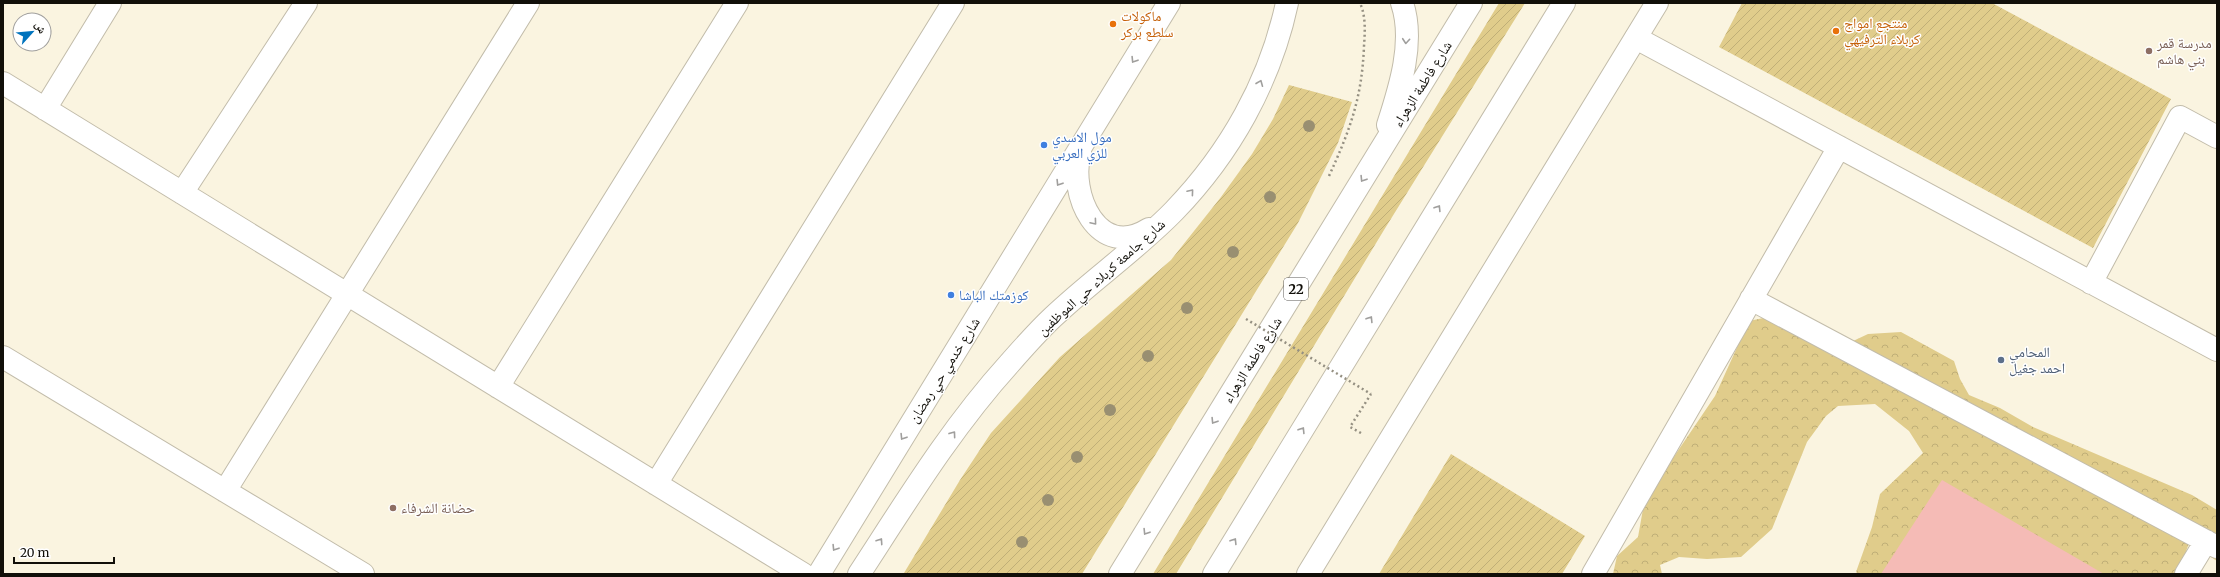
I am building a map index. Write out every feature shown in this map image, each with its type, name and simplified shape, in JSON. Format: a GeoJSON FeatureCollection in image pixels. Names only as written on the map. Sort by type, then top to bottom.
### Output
{"type":"FeatureCollection","features":[{"type":"Feature","properties":{"kind":"main road"},"geometry":{"type":"LineString","coordinates":[[45,109],[110,3]]}},
{"type":"Feature","properties":{"kind":"main road"},"geometry":{"type":"LineString","coordinates":[[182,193],[306,3]]}},
{"type":"Feature","properties":{"kind":"main road"},"geometry":{"type":"LineString","coordinates":[[225,491],[528,3]]}},
{"type":"Feature","properties":{"kind":"main road"},"geometry":{"type":"LineString","coordinates":[[498,387],[737,3]]}},
{"type":"Feature","properties":{"kind":"main road"},"geometry":{"type":"LineString","coordinates":[[656,484],[953,3]]}},
{"type":"Feature","properties":{"kind":"main road","name":"شارع خدمي حي رمضان"},"geometry":{"type":"LineString","coordinates":[[819,574],[1170,3]]}},
{"type":"Feature","properties":{"kind":"main road","name":"شارع جامعة كربلاء حي الموظفين"},"geometry":{"type":"LineString","coordinates":[[858,574],[935,459],[974,404],[1053,317],[1172,213],[1214,164],[1245,117],[1271,55],[1287,3]]}},
{"type":"Feature","properties":{"kind":"main road"},"geometry":{"type":"LineString","coordinates":[[1381,150],[1398,88],[1406,48],[1406,26],[1402,3]]}},
{"type":"Feature","properties":{"kind":"main road","name":"شارع فاطمة الزهراء"},"geometry":{"type":"LineString","coordinates":[[1120,574],[1471,3]]}},
{"type":"Feature","properties":{"kind":"main road"},"geometry":{"type":"LineString","coordinates":[[1214,574],[1564,3]]}},
{"type":"Feature","properties":{"kind":"main road"},"geometry":{"type":"LineString","coordinates":[[1308,574],[1657,3]]}},
{"type":"Feature","properties":{"kind":"main road"},"geometry":{"type":"LineString","coordinates":[[1636,38],[2217,350]]}},
{"type":"Feature","properties":{"kind":"main road"},"geometry":{"type":"LineString","coordinates":[[3,83],[803,574]]}},
{"type":"Feature","properties":{"kind":"main road"},"geometry":{"type":"LineString","coordinates":[[2091,282],[2180,117],[2217,137]]}},
{"type":"Feature","properties":{"kind":"main road"},"geometry":{"type":"LineString","coordinates":[[1082,146],[1078,160],[1080,191],[1092,220],[1102,230],[1112,236],[1135,236],[1172,213]]}},
{"type":"Feature","properties":{"kind":"main road"},"geometry":{"type":"LineString","coordinates":[[1593,574],[1839,147]]}},
{"type":"Feature","properties":{"kind":"main road"},"geometry":{"type":"LineString","coordinates":[[1751,299],[2212,544],[2186,574]]}},
{"type":"Feature","properties":{"kind":"main road"},"geometry":{"type":"LineString","coordinates":[[3,357],[363,574]]}},
{"type":"Feature","properties":{"kind":"path"},"geometry":{"type":"LineString","coordinates":[[1328,177],[1348,135],[1358,102],[1363,68],[1365,31],[1360,3]]}},
{"type":"Feature","properties":{"kind":"path"},"geometry":{"type":"LineString","coordinates":[[1243,326],[1251,312]]}},
{"type":"Feature","properties":{"kind":"path"},"geometry":{"type":"LineString","coordinates":[[1246,319],[1371,394],[1350,427]]}},
{"type":"Feature","properties":{"kind":"green space"},"geometry":{"type":"Polygon","coordinates":[[[1499,3],[1525,3],[1384,230],[1176,574],[1153,574],[1499,3]]]}},
{"type":"Feature","properties":{"kind":"green space"},"geometry":{"type":"Polygon","coordinates":[[[1742,3],[1992,3],[2171,99],[2093,248],[1719,47],[1742,3]]]}},
{"type":"Feature","properties":{"kind":"green space"},"geometry":{"type":"Polygon","coordinates":[[[1289,85],[1352,102],[1338,143],[1298,223],[1082,574],[904,573],[960,480],[991,433],[1060,357],[1171,260],[1221,197],[1252,154],[1273,119],[1289,85]]]}},
{"type":"Feature","properties":{"kind":"green space"},"geometry":{"type":"Polygon","coordinates":[[[1768,317],[1851,342],[1868,334],[1901,332],[1954,361],[1960,379],[1969,395],[2000,408],[2033,427],[2192,495],[2217,510],[2217,561],[2189,543],[2178,574],[1858,574],[1856,572],[1872,527],[1880,494],[1923,453],[1909,431],[1875,404],[1838,406],[1826,416],[1807,442],[1772,529],[1741,557],[1707,559],[1679,557],[1660,565],[1662,574],[1613,574],[1617,556],[1638,537],[1643,509],[1671,461],[1715,396],[1749,321],[1768,317]]]}},
{"type":"Feature","properties":{"kind":"green space"},"geometry":{"type":"Polygon","coordinates":[[[1451,454],[1585,536],[1562,574],[1379,574],[1451,454]]]}},
{"type":"Feature","properties":{"kind":"building"},"geometry":{"type":"Polygon","coordinates":[[[1942,480],[2104,574],[1881,574],[1942,480]]]}},
{"type":"Feature","properties":{"kind":"place","name":"ماكولات سلطع بركر"},"geometry":{"type":"Point","coordinates":[1113,24]}},
{"type":"Feature","properties":{"kind":"place","name":"منتجع امواج كربلاء الترفيهي"},"geometry":{"type":"Point","coordinates":[1836,31]}},
{"type":"Feature","properties":{"kind":"place","name":"مدرسة قمر بني هاشم"},"geometry":{"type":"Point","coordinates":[2149,51]}},
{"type":"Feature","properties":{"kind":"place","name":"مول الاسدي للزي العربي"},"geometry":{"type":"Point","coordinates":[1044,145]}},
{"type":"Feature","properties":{"kind":"place","name":"كوزمتك الباشا"},"geometry":{"type":"Point","coordinates":[951,295]}},
{"type":"Feature","properties":{"kind":"place","name":"المحامي احمد جغيل"},"geometry":{"type":"Point","coordinates":[2001,360]}},
{"type":"Feature","properties":{"kind":"place","name":"حضانة الشرفاء"},"geometry":{"type":"Point","coordinates":[393,508]}}]}
